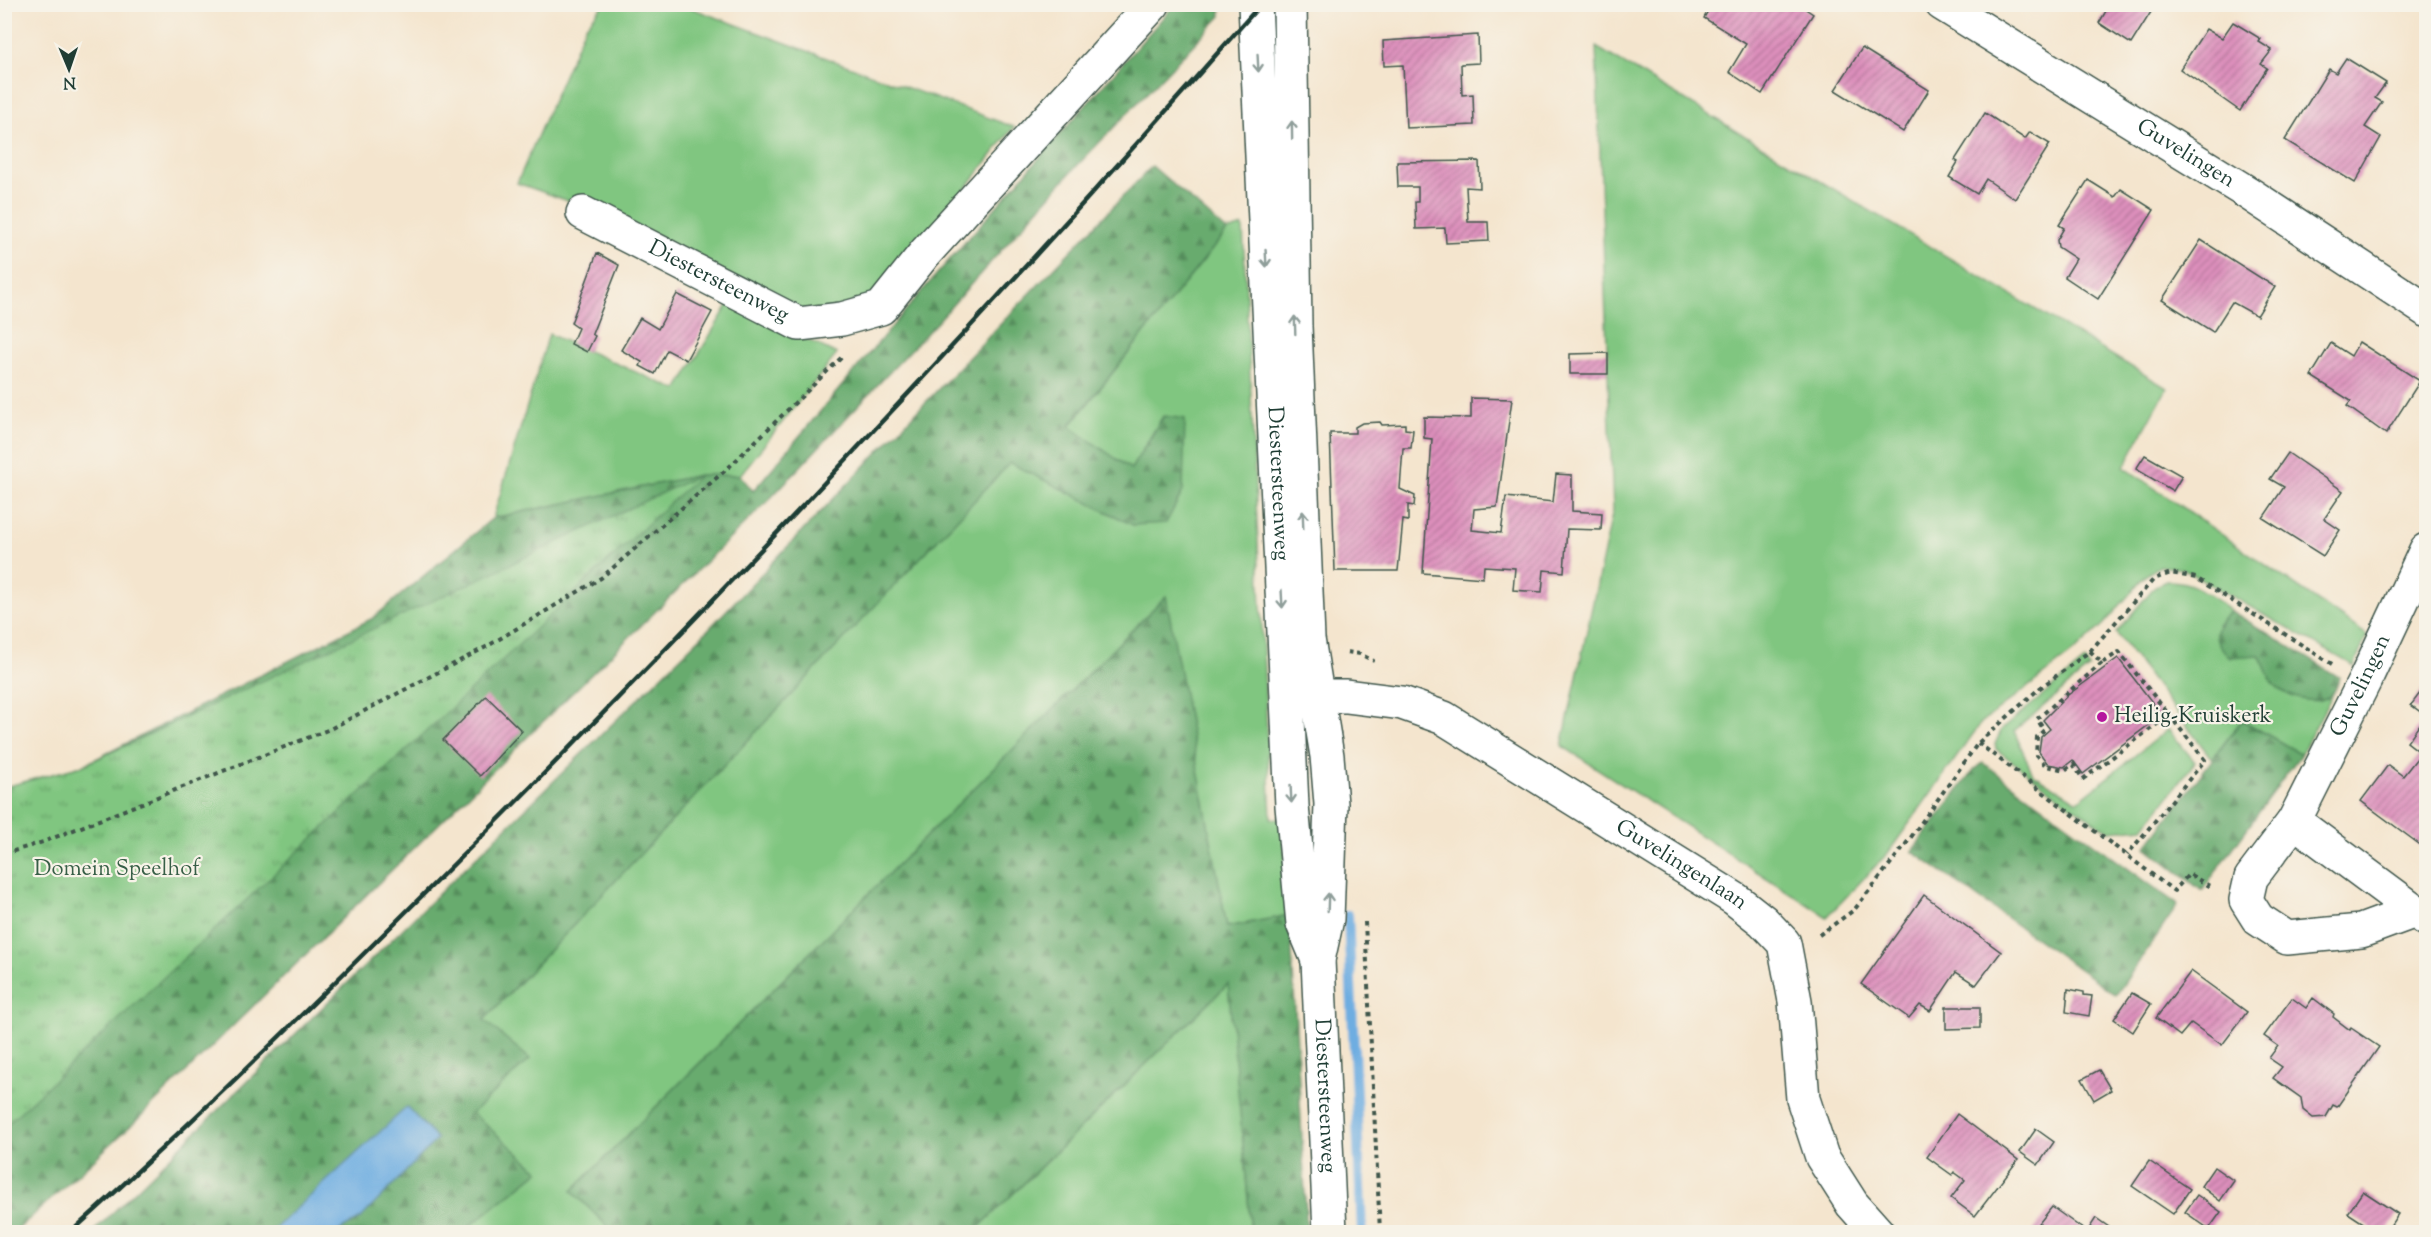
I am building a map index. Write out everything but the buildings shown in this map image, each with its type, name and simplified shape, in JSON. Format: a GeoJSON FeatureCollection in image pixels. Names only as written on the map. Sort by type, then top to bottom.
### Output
{"type":"FeatureCollection","features":[{"type":"Feature","properties":{"kind":"street"},"geometry":{"type":"LineString","coordinates":[[881,308],[926,253],[1153,4]]}},
{"type":"Feature","properties":{"kind":"street","name":"Diestersteenweg"},"geometry":{"type":"LineString","coordinates":[[1255,4],[1292,806],[1303,924],[1318,960]]}},
{"type":"Feature","properties":{"kind":"street","name":"Diestersteenweg"},"geometry":{"type":"LineString","coordinates":[[1290,4],[1296,337],[1308,639],[1319,697],[1331,804],[1327,919],[1318,960],[1330,1233]]}},
{"type":"Feature","properties":{"kind":"street","name":"Guvelingen"},"geometry":{"type":"LineString","coordinates":[[1942,4],[2248,193],[2427,310]]}},
{"type":"Feature","properties":{"kind":"street","name":"Diestersteenweg"},"geometry":{"type":"LineString","coordinates":[[583,213],[799,324],[842,319],[881,308]]}},
{"type":"Feature","properties":{"kind":"street","name":"Guvelingen"},"geometry":{"type":"LineString","coordinates":[[2246,900],[2251,878],[2294,821],[2366,680],[2427,550]]}},
{"type":"Feature","properties":{"kind":"street","name":"Guvelingenlaan"},"geometry":{"type":"LineString","coordinates":[[1287,696],[1346,696],[1402,703],[1444,718],[1735,899],[1763,921],[1784,943]]}},
{"type":"Feature","properties":{"kind":"street"},"geometry":{"type":"LineString","coordinates":[[2294,821],[2421,915]]}},
{"type":"Feature","properties":{"kind":"street"},"geometry":{"type":"LineString","coordinates":[[2246,900],[2258,919],[2287,938],[2361,931],[2421,915]]}},
{"type":"Feature","properties":{"kind":"street"},"geometry":{"type":"LineString","coordinates":[[1784,943],[1794,1001],[1803,1099],[1815,1138],[1822,1157],[1852,1204],[1877,1233]]}},
{"type":"Feature","properties":{"kind":"path"},"geometry":{"type":"LineString","coordinates":[[4,854],[44,842],[330,729],[486,647],[601,578],[736,460],[849,350],[881,308]]}},
{"type":"Feature","properties":{"kind":"path"},"geometry":{"type":"LineString","coordinates":[[1784,943],[1818,936],[1854,910],[1909,840],[1978,743],[2040,688],[2090,651],[2154,579],[2171,573],[2196,578],[2330,663],[2366,680]]}},
{"type":"Feature","properties":{"kind":"path"},"geometry":{"type":"LineString","coordinates":[[2090,651],[2102,663]]}},
{"type":"Feature","properties":{"kind":"path"},"geometry":{"type":"LineString","coordinates":[[2127,855],[2205,760],[2168,716],[2120,652],[2102,663],[2037,719],[2043,730],[2037,737],[2036,755],[2046,766],[2066,770],[2073,764],[2083,779],[2168,716]]}},
{"type":"Feature","properties":{"kind":"path"},"geometry":{"type":"LineString","coordinates":[[1978,743],[2174,891],[2189,874],[2217,890],[2246,900]]}},
{"type":"Feature","properties":{"kind":"path"},"geometry":{"type":"LineString","coordinates":[[1365,922],[1380,1233]]}},
{"type":"Feature","properties":{"kind":"green space"},"geometry":{"type":"Polygon","coordinates":[[[603,5],[683,5],[1014,127],[851,334],[588,208],[517,183],[585,27],[603,5]]]}},
{"type":"Feature","properties":{"kind":"green space"},"geometry":{"type":"Polygon","coordinates":[[[1174,5],[1220,5],[1221,16],[1072,171],[939,320],[765,504],[136,1121],[15,1232],[5,1232],[5,787],[82,766],[373,618],[493,518],[700,475],[740,475],[753,491],[922,291],[1174,5]]]}},
{"type":"Feature","properties":{"kind":"green space"},"geometry":{"type":"Polygon","coordinates":[[[1596,47],[2167,388],[2124,467],[2367,635],[2354,666],[2184,569],[2160,566],[2146,575],[2104,624],[2076,650],[1981,723],[1888,853],[1827,917],[1562,746],[1613,510],[1596,47]]]}},
{"type":"Feature","properties":{"kind":"green space"},"geometry":{"type":"Polygon","coordinates":[[[1152,166],[1227,231],[1069,426],[1131,469],[1164,416],[1185,419],[1183,491],[1166,523],[1133,525],[1010,463],[484,1020],[530,1059],[472,1113],[539,1171],[462,1232],[337,1232],[361,1218],[407,1108],[271,1232],[93,1232],[701,637],[1152,166]]]}},
{"type":"Feature","properties":{"kind":"green space"},"geometry":{"type":"Polygon","coordinates":[[[1243,226],[1271,818],[1282,820],[1290,915],[1227,927],[1165,597],[572,1191],[613,1232],[462,1232],[539,1171],[471,1113],[484,1020],[1010,462],[1133,525],[1163,416],[1131,469],[1069,427],[1227,231],[1243,226]]]}},
{"type":"Feature","properties":{"kind":"green space"},"geometry":{"type":"Polygon","coordinates":[[[730,302],[837,354],[740,475],[700,475],[493,518],[549,334],[677,390],[730,302]]]}},
{"type":"Feature","properties":{"kind":"green space","name":"Domein Speelhof"},"geometry":{"type":"Polygon","coordinates":[[[700,475],[5,1126],[5,787],[82,766],[700,475]]]}},
{"type":"Feature","properties":{"kind":"green space"},"geometry":{"type":"Polygon","coordinates":[[[2166,581],[2194,586],[2231,611],[2217,625],[2248,655],[2259,655],[2265,666],[2328,697],[2336,688],[2301,754],[2242,720],[2212,759],[2116,633],[2155,586],[2166,581]]]}},
{"type":"Feature","properties":{"kind":"green space"},"geometry":{"type":"Polygon","coordinates":[[[1166,596],[1227,927],[1290,915],[1307,1232],[1241,1232],[1251,1231],[1228,984],[974,1232],[613,1232],[572,1191],[1166,596]]]}},
{"type":"Feature","properties":{"kind":"green space"},"geometry":{"type":"Polygon","coordinates":[[[2231,611],[2339,677],[2332,693],[2321,700],[2297,698],[2277,686],[2270,678],[2259,655],[2230,657],[2219,644],[2216,633],[2220,623],[2231,611]]]}},
{"type":"Feature","properties":{"kind":"green space"},"geometry":{"type":"Polygon","coordinates":[[[2085,661],[2089,668],[2014,731],[2033,774],[2078,801],[2168,729],[2195,762],[2144,828],[2109,831],[2071,806],[1996,749],[1995,744],[2002,729],[2085,661]]]}},
{"type":"Feature","properties":{"kind":"green space"},"geometry":{"type":"Polygon","coordinates":[[[2242,720],[2301,754],[2202,891],[2146,847],[2242,720]]]}},
{"type":"Feature","properties":{"kind":"green space"},"geometry":{"type":"Polygon","coordinates":[[[1983,763],[2178,905],[2116,995],[1912,851],[1973,771],[1983,763]]]}},
{"type":"Feature","properties":{"kind":"green space"},"geometry":{"type":"Polygon","coordinates":[[[1229,983],[1251,1231],[974,1232],[1229,983]]]}},
{"type":"Feature","properties":{"kind":"water"},"geometry":{"type":"Polygon","coordinates":[[[407,1107],[437,1139],[361,1218],[337,1232],[271,1232],[407,1107]]]}},
{"type":"Feature","properties":{"kind":"waterway"},"geometry":{"type":"LineString","coordinates":[[1348,915],[1362,1232]]}},
{"type":"Feature","properties":{"kind":"railway"},"geometry":{"type":"LineString","coordinates":[[71,1232],[182,1130],[344,973],[698,616],[1076,211],[1261,4]]}},
{"type":"Feature","properties":{"kind":"place","name":"Heilig-Kruiskerk"},"geometry":{"type":"Point","coordinates":[2102,717]}}]}
